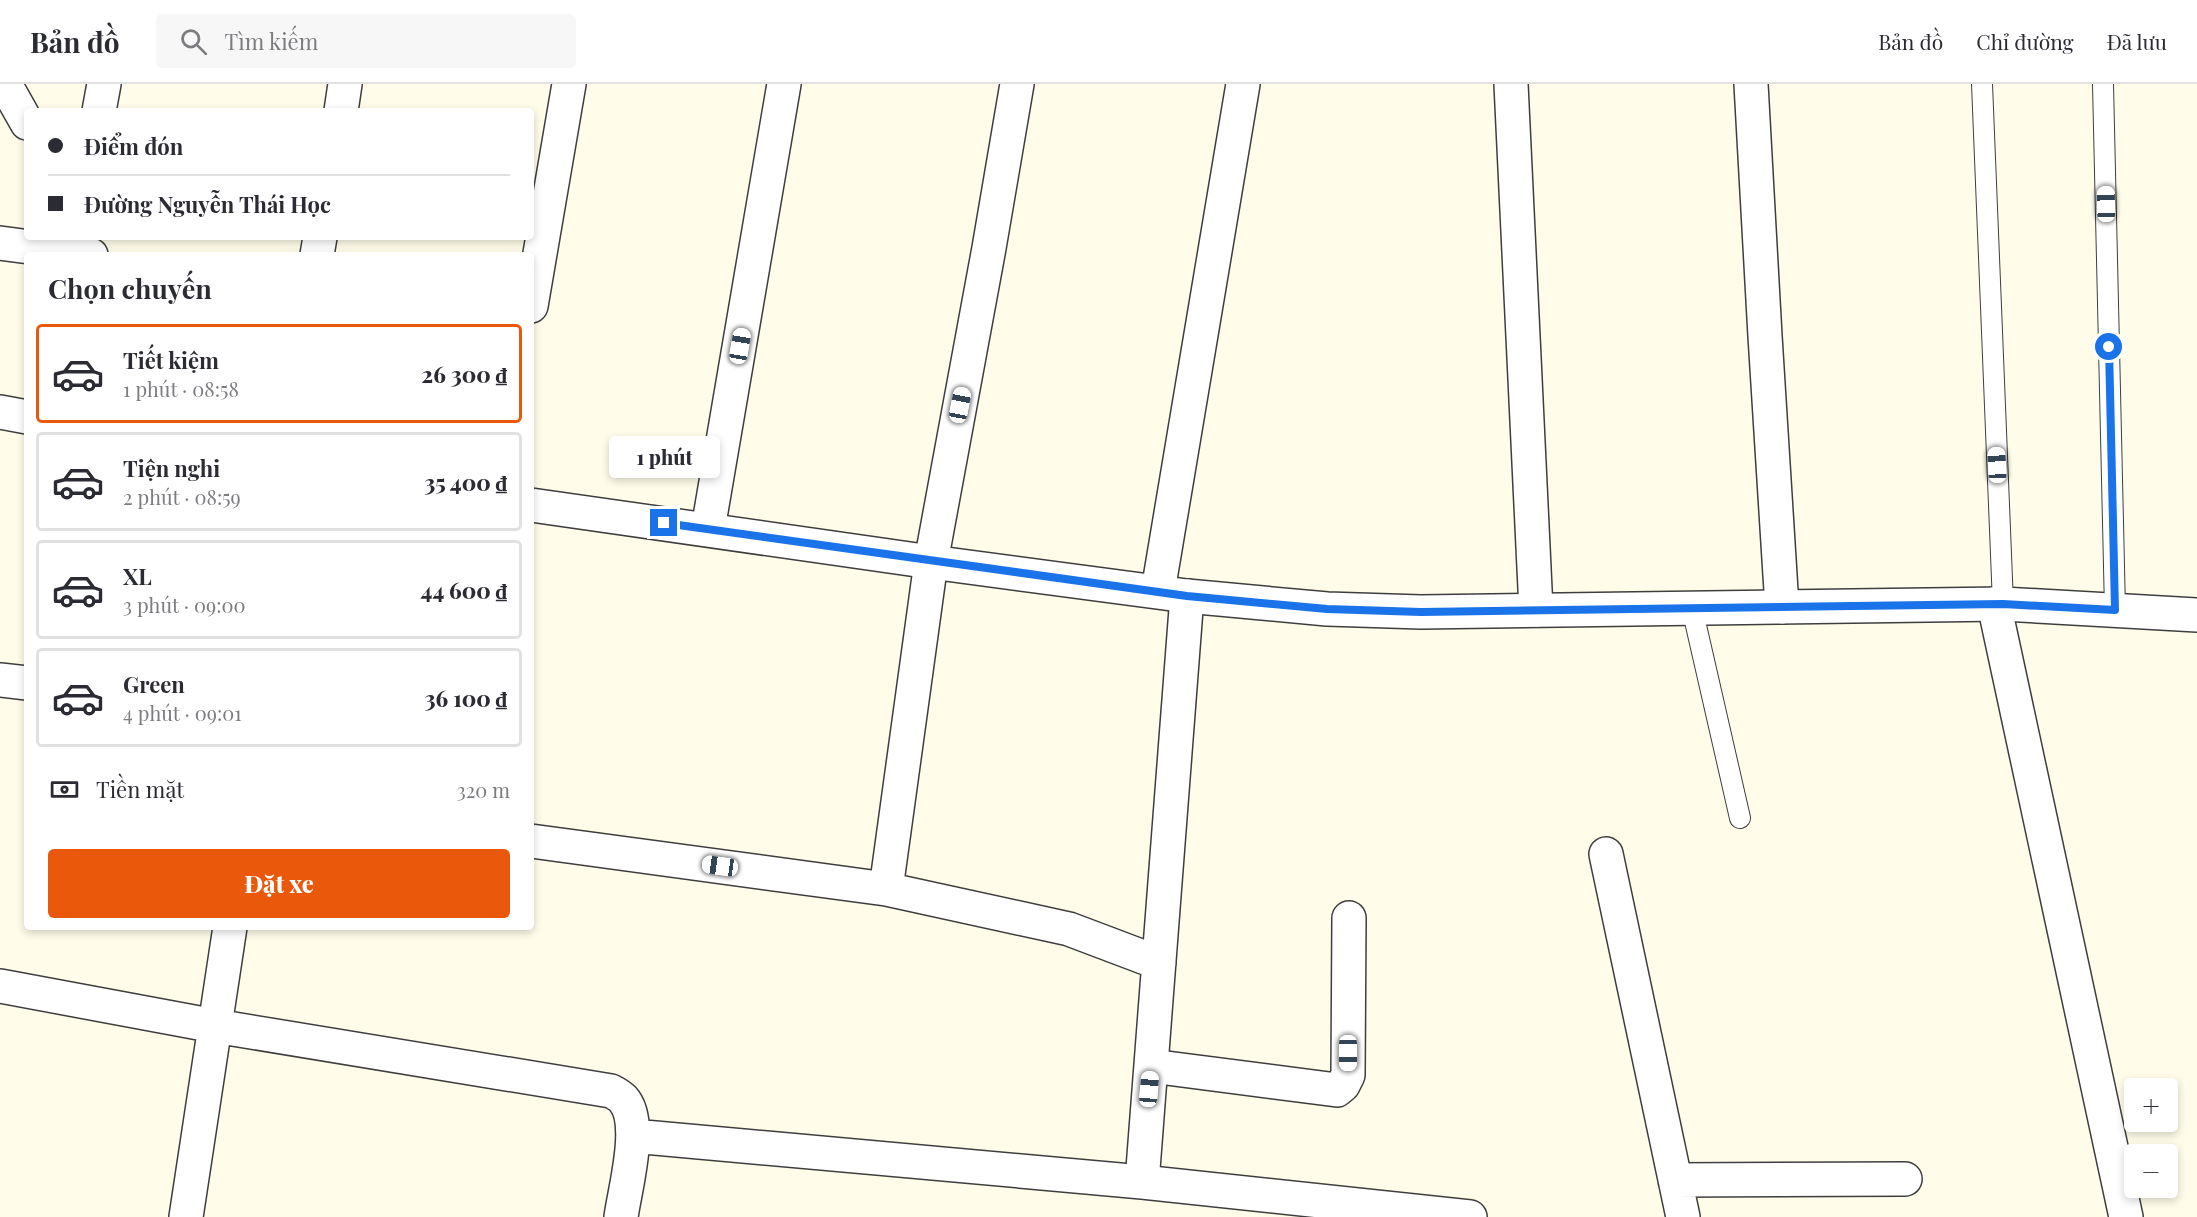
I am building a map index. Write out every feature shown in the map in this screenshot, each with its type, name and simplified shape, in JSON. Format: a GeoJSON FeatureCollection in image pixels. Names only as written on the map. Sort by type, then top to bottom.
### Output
{"type":"FeatureCollection","features":[{"type":"Feature","properties":{"kind":"street"},"geometry":{"type":"LineString","coordinates":[[5,84],[24,118]]}},
{"type":"Feature","properties":{"kind":"street"},"geometry":{"type":"LineString","coordinates":[[100,108],[104,84]]}},
{"type":"Feature","properties":{"kind":"street"},"geometry":{"type":"LineString","coordinates":[[341,108],[345,84]]}},
{"type":"Feature","properties":{"kind":"street"},"geometry":{"type":"LineString","coordinates":[[534,288],[569,84]]}},
{"type":"Feature","properties":{"kind":"street"},"geometry":{"type":"LineString","coordinates":[[708,530],[784,84]]}},
{"type":"Feature","properties":{"kind":"street"},"geometry":{"type":"LineString","coordinates":[[886,889],[931,562],[1017,84]]}},
{"type":"Feature","properties":{"kind":"street"},"geometry":{"type":"LineString","coordinates":[[1142,1182],[1159,963],[1173,593],[1243,84]]}},
{"type":"Feature","properties":{"kind":"street"},"geometry":{"type":"LineString","coordinates":[[1511,84],[1536,610]]}},
{"type":"Feature","properties":{"kind":"street"},"geometry":{"type":"LineString","coordinates":[[1751,84],[1782,607]]}},
{"type":"Feature","properties":{"kind":"street"},"geometry":{"type":"LineString","coordinates":[[0,243],[79,248]]}},
{"type":"Feature","properties":{"kind":"street"},"geometry":{"type":"LineString","coordinates":[[0,412],[24,416]]}},
{"type":"Feature","properties":{"kind":"street"},"geometry":{"type":"LineString","coordinates":[[534,505],[931,562],[1173,593],[1327,609],[1421,612],[1999,604],[2197,615]]}},
{"type":"Feature","properties":{"kind":"street"},"geometry":{"type":"LineString","coordinates":[[1999,604],[2126,1217]]}},
{"type":"Feature","properties":{"kind":"street"},"geometry":{"type":"LineString","coordinates":[[0,680],[24,683]]}},
{"type":"Feature","properties":{"kind":"street"},"geometry":{"type":"LineString","coordinates":[[534,841],[886,889],[1069,929],[1159,963]]}},
{"type":"Feature","properties":{"kind":"street"},"geometry":{"type":"LineString","coordinates":[[1606,854],[1683,1217]]}},
{"type":"Feature","properties":{"kind":"street"},"geometry":{"type":"LineString","coordinates":[[1151,1066],[1337,1090],[1343,1085],[1348,1075],[1349,918]]}},
{"type":"Feature","properties":{"kind":"street"},"geometry":{"type":"LineString","coordinates":[[186,1217],[230,930]]}},
{"type":"Feature","properties":{"kind":"street"},"geometry":{"type":"LineString","coordinates":[[0,986],[215,1026],[611,1092],[622,1098],[629,1110],[633,1136],[621,1217]]}},
{"type":"Feature","properties":{"kind":"street"},"geometry":{"type":"LineString","coordinates":[[633,1136],[1142,1182],[1470,1217]]}},
{"type":"Feature","properties":{"kind":"street"},"geometry":{"type":"LineString","coordinates":[[1675,1180],[1905,1179]]}},
{"type":"Feature","properties":{"kind":"lane"},"geometry":{"type":"LineString","coordinates":[[1982,84],[1999,604]]}},
{"type":"Feature","properties":{"kind":"lane"},"geometry":{"type":"LineString","coordinates":[[2103,84],[2115,610]]}},
{"type":"Feature","properties":{"kind":"lane"},"geometry":{"type":"LineString","coordinates":[[1692,608],[1740,818]]}},
{"type":"Feature","properties":{"kind":"route"},"geometry":{"type":"LineString","coordinates":[[664,523],[1187,596],[1327,609],[1421,612],[2003,604],[2115,610],[2109,347]]}}]}
